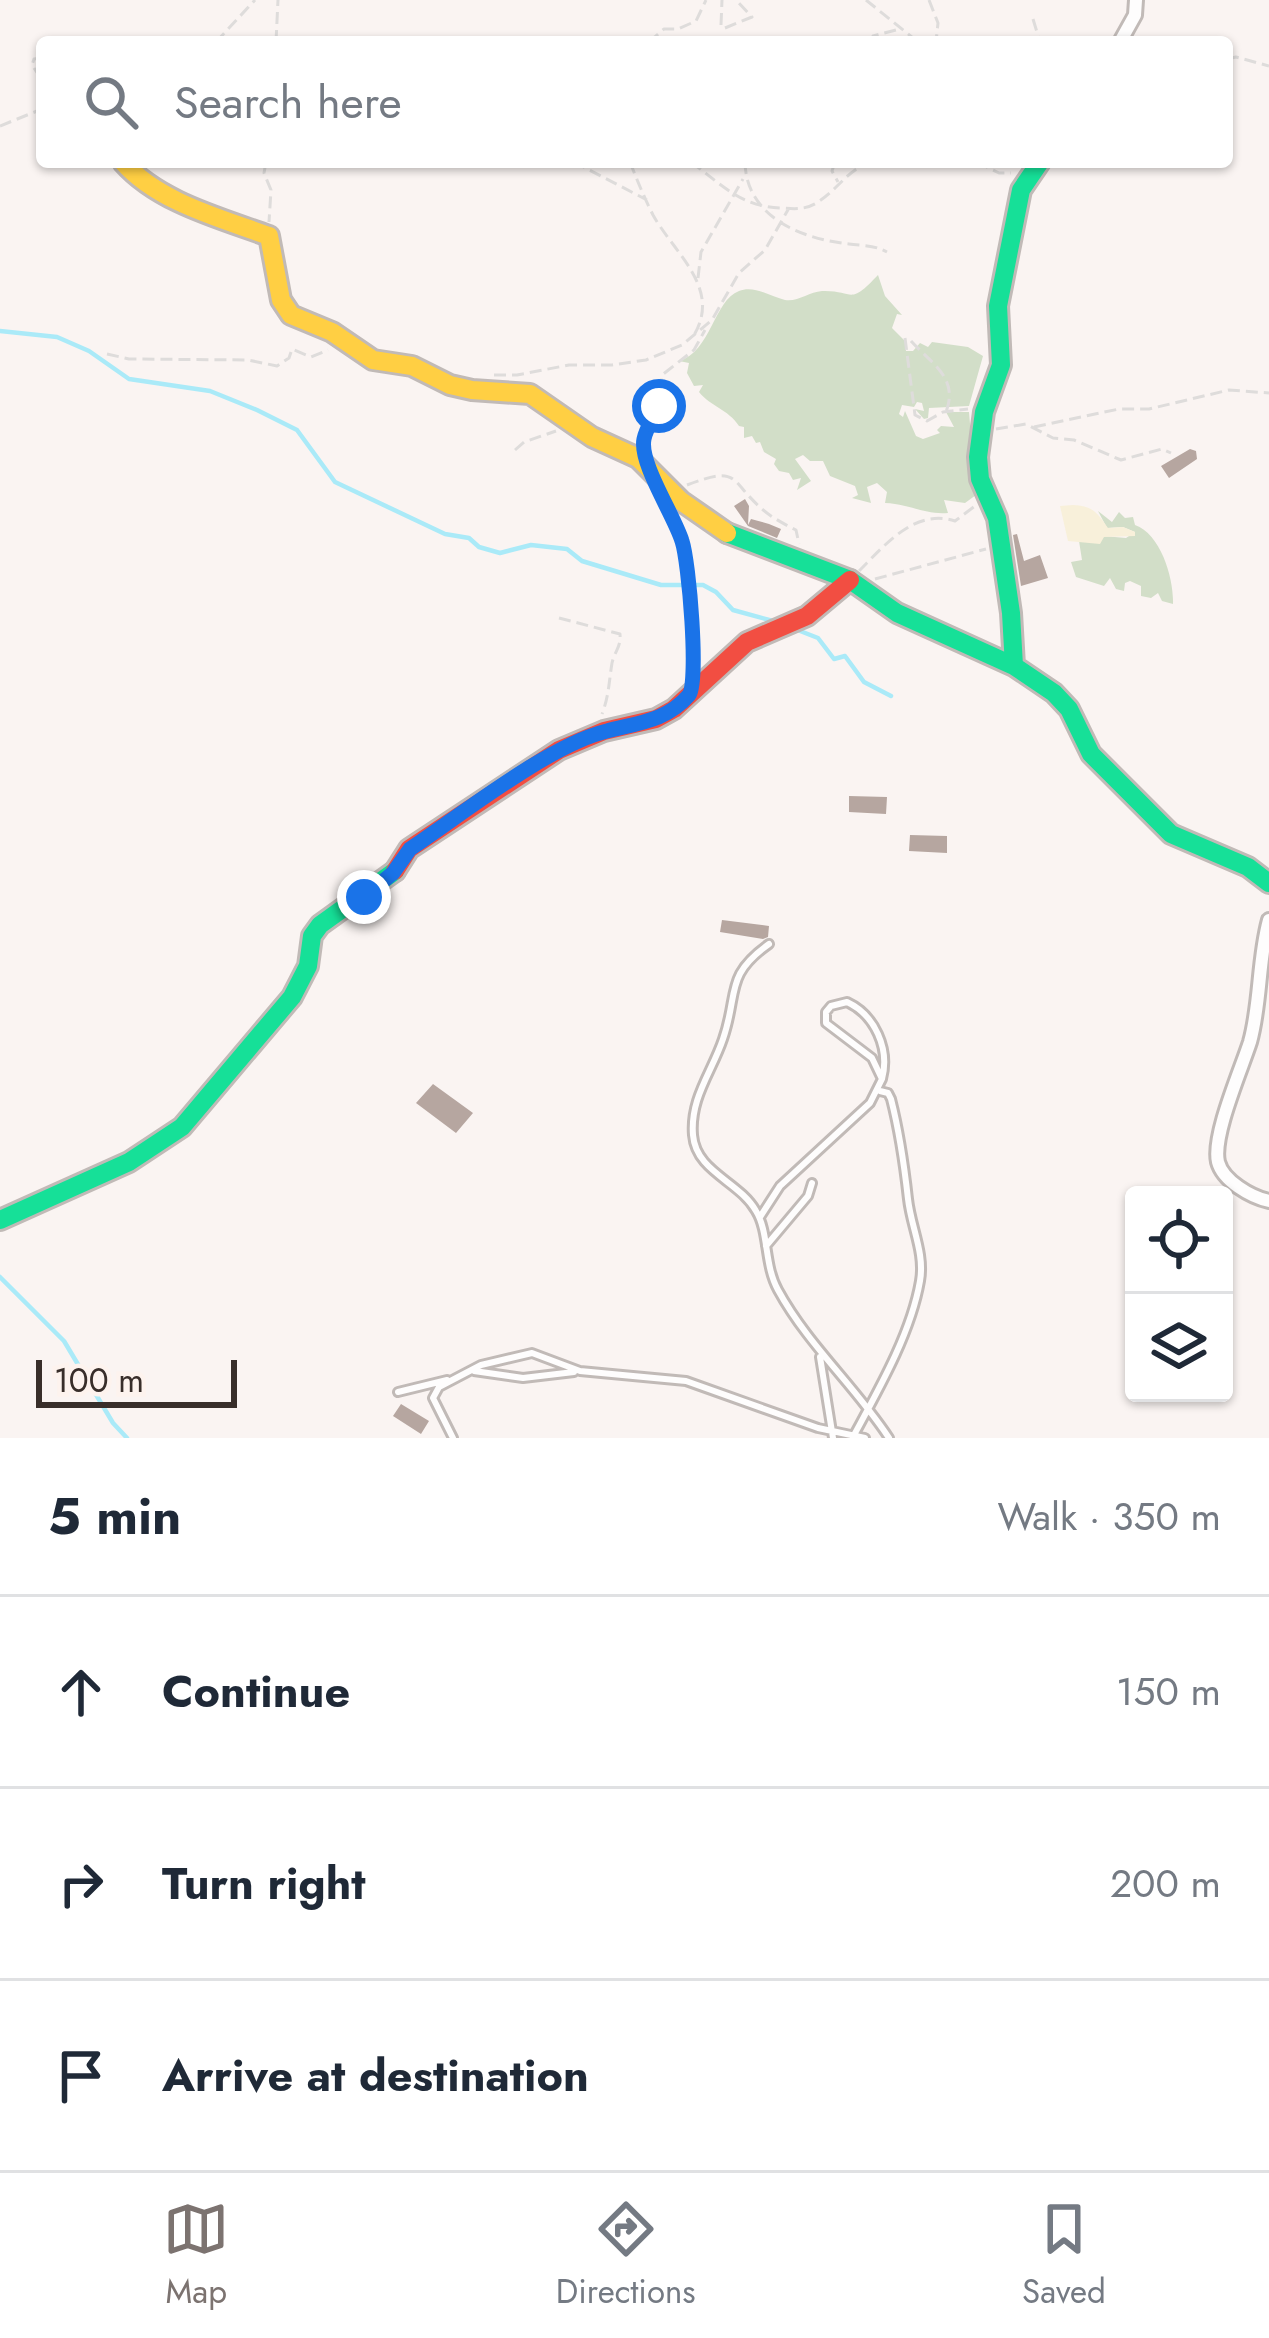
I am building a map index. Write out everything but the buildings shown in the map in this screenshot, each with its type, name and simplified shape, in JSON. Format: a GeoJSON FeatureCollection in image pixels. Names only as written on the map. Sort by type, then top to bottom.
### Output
{"type":"FeatureCollection","features":[{"type":"Feature","properties":{"kind":"street"},"geometry":{"type":"LineString","coordinates":[[1123,36],[1135,15],[1136,0]]}},
{"type":"Feature","properties":{"kind":"street"},"geometry":{"type":"LineString","coordinates":[[128,168],[134,176],[198,210],[269,236],[281,300],[291,315],[332,332],[373,360],[412,367],[451,385],[530,394],[592,437],[638,458],[718,530],[850,580],[897,613],[1014,666],[1069,709],[1091,754],[1171,834],[1248,867],[1269,883]]}},
{"type":"Feature","properties":{"kind":"street"},"geometry":{"type":"LineString","coordinates":[[1014,666],[1000,534],[995,509],[980,479],[980,440],[983,412],[1001,365],[998,306],[1022,190],[1036,168]]}},
{"type":"Feature","properties":{"kind":"street"},"geometry":{"type":"LineString","coordinates":[[0,1220],[129,1162],[182,1127],[292,997],[308,966],[312,936],[320,925],[393,873],[410,849],[560,750],[674,709],[747,642],[807,616],[850,580]]}},
{"type":"Feature","properties":{"kind":"street"},"geometry":{"type":"LineString","coordinates":[[1269,920],[1251,1038],[1231,1095],[1217,1160],[1242,1189],[1269,1201]]}},
{"type":"Feature","properties":{"kind":"lane"},"geometry":{"type":"LineString","coordinates":[[770,944],[745,962],[736,977],[723,1040],[700,1085],[692,1130],[701,1159],[740,1192],[760,1217],[776,1288],[819,1354],[889,1438]]}},
{"type":"Feature","properties":{"kind":"lane"},"geometry":{"type":"LineString","coordinates":[[760,1217],[780,1186],[843,1132],[880,1091],[882,1079],[883,1049],[865,1012],[847,1002],[831,1006],[824,1017],[826,1023],[872,1058],[882,1079]]}},
{"type":"Feature","properties":{"kind":"lane"},"geometry":{"type":"LineString","coordinates":[[853,1437],[896,1354],[921,1276],[904,1149],[891,1099],[880,1091]]}},
{"type":"Feature","properties":{"kind":"lane"},"geometry":{"type":"LineString","coordinates":[[764,1249],[808,1196],[812,1184]]}},
{"type":"Feature","properties":{"kind":"lane"},"geometry":{"type":"LineString","coordinates":[[453,1438],[434,1398],[439,1387],[455,1378],[532,1353],[580,1371]]}},
{"type":"Feature","properties":{"kind":"lane"},"geometry":{"type":"LineString","coordinates":[[819,1354],[833,1435]]}},
{"type":"Feature","properties":{"kind":"lane"},"geometry":{"type":"LineString","coordinates":[[471,1370],[523,1378],[580,1371],[686,1381],[833,1435],[865,1438]]}},
{"type":"Feature","properties":{"kind":"lane"},"geometry":{"type":"LineString","coordinates":[[398,1392],[455,1378]]}},
{"type":"Feature","properties":{"kind":"path"},"geometry":{"type":"LineString","coordinates":[[222,36],[255,0]]}},
{"type":"Feature","properties":{"kind":"path"},"geometry":{"type":"LineString","coordinates":[[274,0],[276,36]]}},
{"type":"Feature","properties":{"kind":"path"},"geometry":{"type":"LineString","coordinates":[[656,36],[664,29],[696,21],[706,0]]}},
{"type":"Feature","properties":{"kind":"path"},"geometry":{"type":"LineString","coordinates":[[722,0],[723,26],[748,22],[753,14],[736,0]]}},
{"type":"Feature","properties":{"kind":"path"},"geometry":{"type":"LineString","coordinates":[[866,0],[908,36]]}},
{"type":"Feature","properties":{"kind":"path"},"geometry":{"type":"LineString","coordinates":[[929,0],[938,23],[937,36]]}},
{"type":"Feature","properties":{"kind":"path"},"geometry":{"type":"LineString","coordinates":[[723,8],[735,23]]}},
{"type":"Feature","properties":{"kind":"path"},"geometry":{"type":"LineString","coordinates":[[1033,20],[1038,36]]}},
{"type":"Feature","properties":{"kind":"path"},"geometry":{"type":"LineString","coordinates":[[873,36],[903,30]]}},
{"type":"Feature","properties":{"kind":"path"},"geometry":{"type":"LineString","coordinates":[[1233,59],[1269,66]]}},
{"type":"Feature","properties":{"kind":"path"},"geometry":{"type":"LineString","coordinates":[[0,126],[36,111]]}},
{"type":"Feature","properties":{"kind":"path"},"geometry":{"type":"LineString","coordinates":[[265,168],[271,190],[269,236]]}},
{"type":"Feature","properties":{"kind":"path"},"geometry":{"type":"LineString","coordinates":[[586,168],[647,200]]}},
{"type":"Feature","properties":{"kind":"path"},"geometry":{"type":"LineString","coordinates":[[633,168],[698,282],[704,306],[692,339]]}},
{"type":"Feature","properties":{"kind":"path"},"geometry":{"type":"LineString","coordinates":[[699,168],[734,196],[812,237],[872,245],[887,252]]}},
{"type":"Feature","properties":{"kind":"path"},"geometry":{"type":"LineString","coordinates":[[698,282],[701,252],[744,178],[745,168]]}},
{"type":"Feature","properties":{"kind":"path"},"geometry":{"type":"LineString","coordinates":[[832,168],[838,183]]}},
{"type":"Feature","properties":{"kind":"path"},"geometry":{"type":"LineString","coordinates":[[758,206],[810,207],[854,168]]}},
{"type":"Feature","properties":{"kind":"path"},"geometry":{"type":"LineString","coordinates":[[990,168],[1005,175],[1019,169]]}},
{"type":"Feature","properties":{"kind":"path"},"geometry":{"type":"LineString","coordinates":[[744,178],[758,206]]}},
{"type":"Feature","properties":{"kind":"path"},"geometry":{"type":"LineString","coordinates":[[649,469],[644,436],[659,406],[662,375],[694,350],[739,273],[765,250],[789,208]]}},
{"type":"Feature","properties":{"kind":"path"},"geometry":{"type":"LineString","coordinates":[[489,375],[646,360],[692,339],[709,323]]}},
{"type":"Feature","properties":{"kind":"path"},"geometry":{"type":"LineString","coordinates":[[946,412],[949,381],[908,339],[913,410],[927,421],[946,412],[972,409],[1003,426]]}},
{"type":"Feature","properties":{"kind":"path"},"geometry":{"type":"LineString","coordinates":[[107,354],[277,365],[289,358],[292,349],[311,357],[334,347],[353,348]]}},
{"type":"Feature","properties":{"kind":"path"},"geometry":{"type":"LineString","coordinates":[[1034,427],[1119,409],[1149,409],[1228,390],[1269,393]]}},
{"type":"Feature","properties":{"kind":"path"},"geometry":{"type":"LineString","coordinates":[[515,450],[524,442],[553,434],[569,420]]}},
{"type":"Feature","properties":{"kind":"path"},"geometry":{"type":"LineString","coordinates":[[980,440],[1016,423],[1121,460],[1162,449],[1171,453]]}},
{"type":"Feature","properties":{"kind":"path"},"geometry":{"type":"LineString","coordinates":[[668,489],[720,475],[735,478],[763,509],[796,530],[801,565]]}},
{"type":"Feature","properties":{"kind":"path"},"geometry":{"type":"LineString","coordinates":[[850,580],[908,527],[938,518],[955,521],[972,510],[982,494],[980,479]]}},
{"type":"Feature","properties":{"kind":"path"},"geometry":{"type":"LineString","coordinates":[[672,513],[688,564],[696,671],[692,691]]}},
{"type":"Feature","properties":{"kind":"path"},"geometry":{"type":"LineString","coordinates":[[850,580],[890,578],[933,562],[978,554],[1000,534]]}},
{"type":"Feature","properties":{"kind":"path"},"geometry":{"type":"LineString","coordinates":[[559,618],[620,634],[610,693],[590,737]]}},
{"type":"Feature","properties":{"kind":"green space"},"geometry":{"type":"Polygon","coordinates":[[[878,275],[885,296],[902,315],[897,314],[892,328],[905,341],[906,351],[932,342],[968,347],[983,356],[969,406],[929,408],[924,419],[915,409],[924,411],[917,402],[914,407],[902,405],[899,414],[903,417],[905,411],[916,436],[923,439],[940,433],[941,426],[954,427],[946,412],[969,412],[976,495],[965,503],[944,500],[948,513],[885,503],[887,492],[877,483],[867,487],[871,503],[852,498],[858,495],[855,486],[830,476],[823,461],[810,461],[803,455],[795,459],[811,481],[797,490],[801,478],[793,480],[789,473],[779,471],[776,459],[764,452],[760,442],[752,436],[744,438],[744,427],[699,392],[703,385],[694,386],[687,373],[689,363],[679,361],[698,348],[724,304],[739,291],[757,290],[790,300],[822,291],[851,295],[878,275]]]}},
{"type":"Feature","properties":{"kind":"green space"},"geometry":{"type":"Polygon","coordinates":[[[1098,511],[1112,522],[1119,512],[1125,518],[1133,517],[1135,525],[1152,538],[1168,570],[1173,604],[1162,601],[1158,593],[1151,598],[1141,596],[1141,586],[1130,581],[1124,591],[1116,589],[1110,578],[1104,586],[1076,577],[1071,562],[1082,560],[1079,541],[1100,543],[1103,536],[1126,538],[1135,532],[1107,528],[1098,511]]]}},
{"type":"Feature","properties":{"kind":"sand"},"geometry":{"type":"Polygon","coordinates":[[[1060,506],[1095,512],[1108,528],[1123,527],[1135,536],[1104,537],[1100,544],[1068,541],[1060,506]]]}},
{"type":"Feature","properties":{"kind":"waterway"},"geometry":{"type":"LineString","coordinates":[[0,331],[57,337],[89,351],[129,379],[210,391],[257,410],[297,430],[335,482],[445,534],[469,538],[479,547],[500,553],[531,545],[567,549],[582,561],[661,585],[703,585],[733,610],[773,621]]}},
{"type":"Feature","properties":{"kind":"waterway"},"geometry":{"type":"LineString","coordinates":[[795,629],[818,638],[834,659],[845,656],[864,682],[891,696]]}},
{"type":"Feature","properties":{"kind":"waterway"},"geometry":{"type":"LineString","coordinates":[[0,1277],[64,1341],[127,1438]]}},
{"type":"Feature","properties":{"kind":"traffic: fast"},"geometry":{"type":"LineString","coordinates":[[1014,666],[997,518],[980,479],[978,457],[984,412],[1001,365],[998,306],[1021,190],[1036,168]]}},
{"type":"Feature","properties":{"kind":"traffic: fast"},"geometry":{"type":"LineString","coordinates":[[727,533],[850,580],[897,613],[1014,666],[1069,709],[1091,754],[1171,834],[1248,867],[1269,883]]}},
{"type":"Feature","properties":{"kind":"traffic: fast"},"geometry":{"type":"LineString","coordinates":[[0,1220],[129,1162],[182,1127],[292,997],[308,966],[312,936],[320,925],[395,871]]}},
{"type":"Feature","properties":{"kind":"traffic: slow"},"geometry":{"type":"LineString","coordinates":[[129,168],[172,198],[269,236],[281,300],[291,315],[332,332],[373,360],[412,366],[472,390],[530,394],[592,437],[638,458],[681,501],[727,533]]}},
{"type":"Feature","properties":{"kind":"traffic: jam"},"geometry":{"type":"LineString","coordinates":[[395,871],[409,849],[559,750],[674,709],[747,642],[807,616],[850,580]]}},
{"type":"Feature","properties":{"kind":"route"},"geometry":{"type":"LineString","coordinates":[[364,897],[393,873],[410,849],[560,750],[604,731],[656,719],[692,691],[696,671],[688,564],[644,450],[644,436],[659,406]]}}]}
